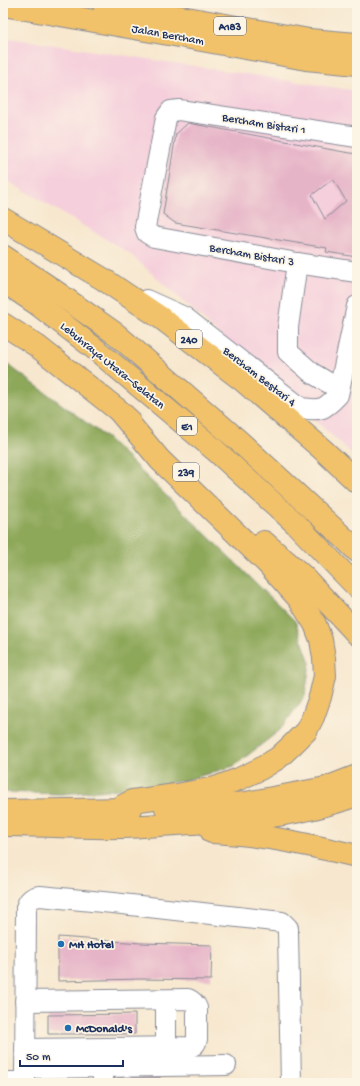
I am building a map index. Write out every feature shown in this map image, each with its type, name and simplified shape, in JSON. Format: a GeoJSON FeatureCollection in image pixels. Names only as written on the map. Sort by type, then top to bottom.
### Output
{"type":"FeatureCollection","features":[{"type":"Feature","properties":{"kind":"main road","name":"Jalan Bercham"},"geometry":{"type":"LineString","coordinates":[[103,3],[309,40],[357,44]]}},
{"type":"Feature","properties":{"kind":"main road","name":"Jalan Bercham"},"geometry":{"type":"LineString","coordinates":[[3,6],[306,59],[357,64]]}},
{"type":"Feature","properties":{"kind":"main road"},"geometry":{"type":"LineString","coordinates":[[3,12],[163,39],[168,39],[174,35]]}},
{"type":"Feature","properties":{"kind":"main road","name":"240"},"geometry":{"type":"LineString","coordinates":[[3,219],[103,279],[161,318],[242,380],[322,449],[357,482]]}},
{"type":"Feature","properties":{"kind":"main road","name":"Lebuhraya Utara–Selatan"},"geometry":{"type":"LineString","coordinates":[[3,256],[116,334],[241,443],[357,551]]}},
{"type":"Feature","properties":{"kind":"main road","name":"Lebuhraya Utara–Selatan"},"geometry":{"type":"LineString","coordinates":[[3,281],[37,304],[94,348],[215,450],[296,524],[357,587]]}},
{"type":"Feature","properties":{"kind":"main road","name":"239"},"geometry":{"type":"LineString","coordinates":[[3,324],[37,346],[118,410],[302,576],[357,634]]}},
{"type":"Feature","properties":{"kind":"main road"},"geometry":{"type":"LineString","coordinates":[[116,818],[132,801],[214,788],[239,779],[278,758],[306,731],[320,697],[325,676],[321,640],[315,624],[300,599],[266,562],[160,460],[118,410]]}},
{"type":"Feature","properties":{"kind":"main road"},"geometry":{"type":"LineString","coordinates":[[116,818],[211,806],[246,804],[326,788],[357,776]]}},
{"type":"Feature","properties":{"kind":"main road"},"geometry":{"type":"LineString","coordinates":[[3,811],[32,818],[116,818],[220,822],[305,811],[357,795]]}},
{"type":"Feature","properties":{"kind":"main road"},"geometry":{"type":"LineString","coordinates":[[3,803],[32,818]]}},
{"type":"Feature","properties":{"kind":"main road"},"geometry":{"type":"LineString","coordinates":[[3,825],[32,818]]}},
{"type":"Feature","properties":{"kind":"main road"},"geometry":{"type":"LineString","coordinates":[[3,838],[32,818]]}},
{"type":"Feature","properties":{"kind":"main road"},"geometry":{"type":"LineString","coordinates":[[116,818],[136,832],[216,832],[313,845],[357,856]]}},
{"type":"Feature","properties":{"kind":"street","name":"Bercham Bistari 1"},"geometry":{"type":"LineString","coordinates":[[147,233],[145,227],[166,118],[171,111],[180,110],[357,138]]}},
{"type":"Feature","properties":{"kind":"street","name":"Bercham Bistari 3"},"geometry":{"type":"LineString","coordinates":[[147,233],[154,237],[297,263],[357,272]]}},
{"type":"Feature","properties":{"kind":"street"},"geometry":{"type":"LineString","coordinates":[[297,263],[288,327],[288,352],[312,373],[339,389]]}},
{"type":"Feature","properties":{"kind":"street","name":"Bercham Bestari 4"},"geometry":{"type":"LineString","coordinates":[[103,279],[184,318],[301,408],[316,410],[329,405],[338,395],[353,341],[357,306]]}},
{"type":"Feature","properties":{"kind":"street"},"geometry":{"type":"LineString","coordinates":[[25,1070],[26,908],[30,899],[40,896],[282,922],[288,928],[291,1083]]}},
{"type":"Feature","properties":{"kind":"street"},"geometry":{"type":"LineString","coordinates":[[3,1082],[25,1070],[166,1048],[189,1047],[196,1043],[197,1039],[196,1008],[195,1004],[188,999],[25,1001]]}},
{"type":"Feature","properties":{"kind":"street"},"geometry":{"type":"LineString","coordinates":[[166,1000],[166,1048]]}},
{"type":"Feature","properties":{"kind":"street"},"geometry":{"type":"LineString","coordinates":[[25,1070],[60,1075],[103,1075],[226,1065]]}},
{"type":"Feature","properties":{"kind":"shaded area"},"geometry":{"type":"Polygon","coordinates":[[[3,37],[357,91],[357,458],[129,253],[3,178],[3,37]]]}},
{"type":"Feature","properties":{"kind":"green space"},"geometry":{"type":"Polygon","coordinates":[[[3,361],[107,438],[295,621],[310,663],[305,696],[280,730],[234,766],[183,781],[131,788],[62,794],[3,792],[3,361]]]}},
{"type":"Feature","properties":{"kind":"building"},"geometry":{"type":"Polygon","coordinates":[[[188,123],[357,154],[357,257],[326,252],[327,248],[175,223],[163,214],[176,134],[188,123]],[[333,179],[312,195],[325,219],[346,201],[333,179]]]}},
{"type":"Feature","properties":{"kind":"building"},"geometry":{"type":"Polygon","coordinates":[[[58,937],[141,943],[212,945],[211,980],[140,979],[58,981],[58,937]]]}},
{"type":"Feature","properties":{"kind":"building"},"geometry":{"type":"Polygon","coordinates":[[[135,1014],[135,1034],[48,1034],[48,1015],[135,1014]]]}},
{"type":"Feature","properties":{"kind":"building"},"geometry":{"type":"Polygon","coordinates":[[[114,1078],[160,1078],[160,1083],[114,1083],[114,1078]]]}},
{"type":"Feature","properties":{"kind":"place","name":"MH Hotel"},"geometry":{"type":"Point","coordinates":[61,944]}},
{"type":"Feature","properties":{"kind":"place","name":"McDonald's"},"geometry":{"type":"Point","coordinates":[68,1028]}}]}
